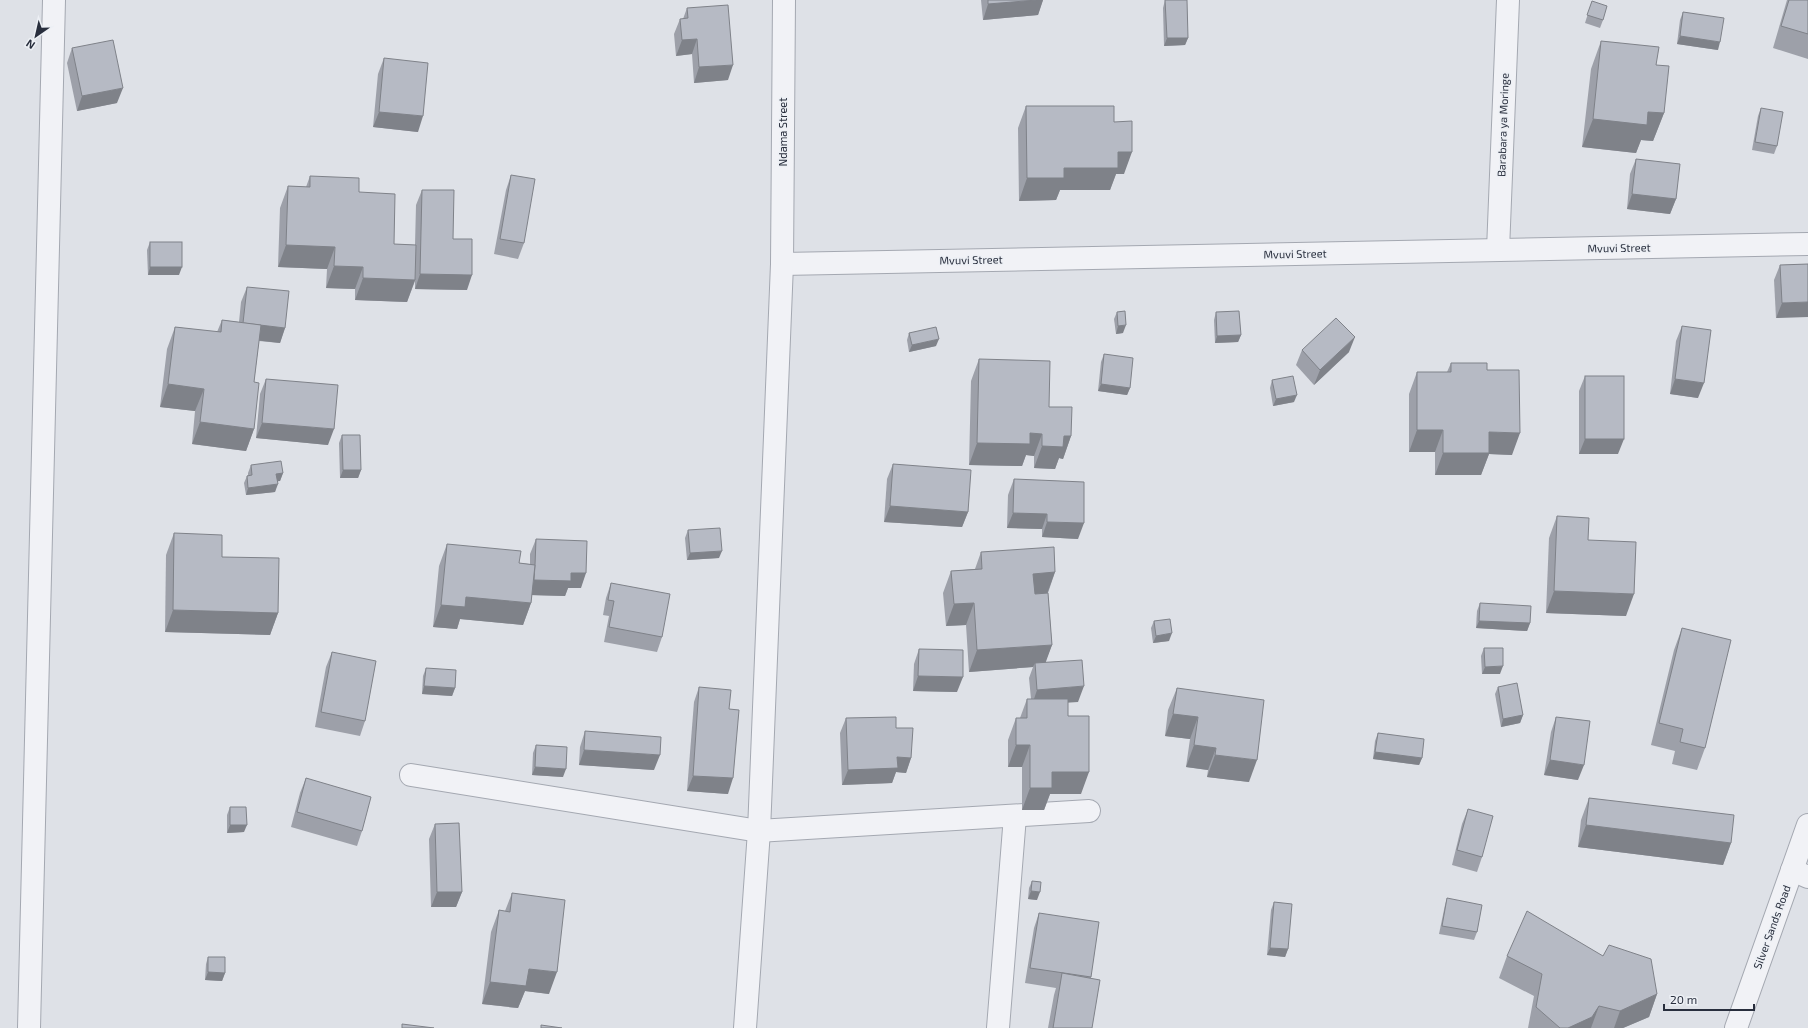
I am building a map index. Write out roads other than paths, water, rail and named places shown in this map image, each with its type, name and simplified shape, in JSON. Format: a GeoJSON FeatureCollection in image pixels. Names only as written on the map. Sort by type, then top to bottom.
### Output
{"type":"FeatureCollection","features":[{"type":"Feature","properties":{"kind":"street"},"geometry":{"type":"LineString","coordinates":[[29,1028],[54,0]]}},
{"type":"Feature","properties":{"kind":"street","name":"Ndama Street"},"geometry":{"type":"LineString","coordinates":[[745,1028],[759,831],[782,264],[784,0]]}},
{"type":"Feature","properties":{"kind":"street","name":"Barabara ya Moringe"},"geometry":{"type":"LineString","coordinates":[[1498,250],[1508,0]]}},
{"type":"Feature","properties":{"kind":"street","name":"Mvuvi Street"},"geometry":{"type":"LineString","coordinates":[[782,264],[1808,244]]}},
{"type":"Feature","properties":{"kind":"street"},"geometry":{"type":"LineString","coordinates":[[411,775],[759,831],[1090,811]]}},
{"type":"Feature","properties":{"kind":"street"},"geometry":{"type":"LineString","coordinates":[[998,1028],[1015,816]]}},
{"type":"Feature","properties":{"kind":"street","name":"Silver Sands Road"},"geometry":{"type":"LineString","coordinates":[[1736,1028],[1800,874],[1808,825]]}}]}
